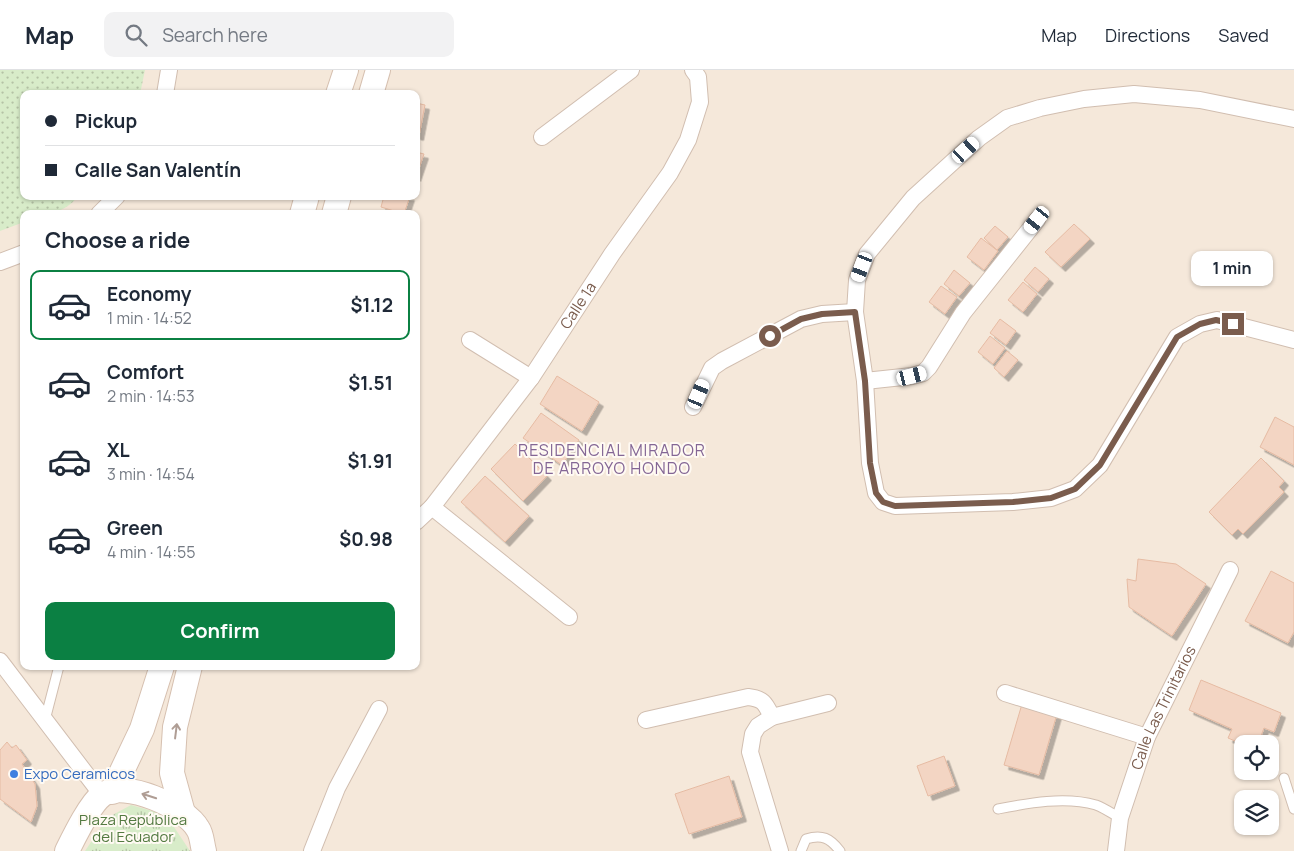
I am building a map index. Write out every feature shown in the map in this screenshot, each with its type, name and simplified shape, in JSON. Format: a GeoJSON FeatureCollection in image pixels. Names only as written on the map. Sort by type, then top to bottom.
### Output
{"type":"FeatureCollection","features":[{"type":"Feature","properties":{"kind":"main road"},"geometry":{"type":"LineString","coordinates":[[339,90],[346,70]]}},
{"type":"Feature","properties":{"kind":"main road"},"geometry":{"type":"LineString","coordinates":[[372,90],[378,70]]}},
{"type":"Feature","properties":{"kind":"main road"},"geometry":{"type":"LineString","coordinates":[[67,851],[87,814],[107,793],[142,729],[161,670]]}},
{"type":"Feature","properties":{"kind":"main road"},"geometry":{"type":"LineString","coordinates":[[189,670],[176,728],[172,773],[204,851]]}},
{"type":"Feature","properties":{"kind":"main road"},"geometry":{"type":"LineString","coordinates":[[107,793],[130,791],[143,793],[162,800],[191,821],[221,851]]}},
{"type":"Feature","properties":{"kind":"street"},"geometry":{"type":"LineString","coordinates":[[166,90],[169,70]]}},
{"type":"Feature","properties":{"kind":"street"},"geometry":{"type":"LineString","coordinates":[[542,137],[631,70]]}},
{"type":"Feature","properties":{"kind":"street","name":"Calle 1a"},"geometry":{"type":"LineString","coordinates":[[420,518],[432,507],[531,378],[612,254],[670,173],[688,140],[700,102],[698,77],[693,70]]}},
{"type":"Feature","properties":{"kind":"street"},"geometry":{"type":"LineString","coordinates":[[1294,119],[1200,100],[1134,94],[1084,99],[1040,108],[1007,118],[979,138],[913,198],[866,254],[857,280],[855,312],[865,381],[870,463],[876,493],[883,502],[895,506],[1013,502],[1051,498],[1075,489],[1100,465],[1177,337],[1200,324],[1216,320],[1294,340]]}},
{"type":"Feature","properties":{"kind":"street"},"geometry":{"type":"LineString","coordinates":[[102,210],[113,200]]}},
{"type":"Feature","properties":{"kind":"street"},"geometry":{"type":"LineString","coordinates":[[865,381],[923,373],[929,367],[963,313],[1037,220]]}},
{"type":"Feature","properties":{"kind":"street"},"geometry":{"type":"LineString","coordinates":[[0,262],[20,254]]}},
{"type":"Feature","properties":{"kind":"street"},"geometry":{"type":"LineString","coordinates":[[693,407],[712,368],[722,361],[801,319],[822,314],[855,312]]}},
{"type":"Feature","properties":{"kind":"street"},"geometry":{"type":"LineString","coordinates":[[470,340],[531,378]]}},
{"type":"Feature","properties":{"kind":"street"},"geometry":{"type":"LineString","coordinates":[[432,507],[570,617]]}},
{"type":"Feature","properties":{"kind":"street","name":"Calle Las Trinitarios"},"geometry":{"type":"LineString","coordinates":[[1116,851],[1120,818],[1147,736],[1230,570]]}},
{"type":"Feature","properties":{"kind":"street"},"geometry":{"type":"LineString","coordinates":[[0,661],[45,720],[107,793]]}},
{"type":"Feature","properties":{"kind":"street"},"geometry":{"type":"LineString","coordinates":[[1005,693],[1147,736]]}},
{"type":"Feature","properties":{"kind":"street"},"geometry":{"type":"LineString","coordinates":[[646,720],[748,697],[760,698],[765,703],[772,717]]}},
{"type":"Feature","properties":{"kind":"street"},"geometry":{"type":"LineString","coordinates":[[780,851],[750,752],[753,734],[758,726],[772,717],[828,703]]}},
{"type":"Feature","properties":{"kind":"street"},"geometry":{"type":"LineString","coordinates":[[312,851],[337,788],[379,709]]}},
{"type":"Feature","properties":{"kind":"lane"},"geometry":{"type":"LineString","coordinates":[[45,720],[58,670]]}},
{"type":"Feature","properties":{"kind":"lane"},"geometry":{"type":"LineString","coordinates":[[1284,778],[1294,809]]}},
{"type":"Feature","properties":{"kind":"lane"},"geometry":{"type":"LineString","coordinates":[[998,809],[1036,802],[1076,802],[1096,806],[1120,818]]}},
{"type":"Feature","properties":{"kind":"lane"},"geometry":{"type":"LineString","coordinates":[[800,851],[806,839],[818,836],[833,842],[840,851]]}},
{"type":"Feature","properties":{"kind":"shaded area"},"geometry":{"type":"Polygon","coordinates":[[[0,70],[1294,70],[1294,851],[0,851],[0,70]]]}},
{"type":"Feature","properties":{"kind":"green space"},"geometry":{"type":"Polygon","coordinates":[[[0,70],[145,70],[141,90],[20,90],[20,200],[75,200],[60,210],[20,210],[20,224],[0,231],[0,70]]]}},
{"type":"Feature","properties":{"kind":"green space","name":"Plaza República del Ecuador"},"geometry":{"type":"Polygon","coordinates":[[[131,805],[156,812],[172,824],[190,851],[85,851],[107,818],[131,805]]]}},
{"type":"Feature","properties":{"kind":"building"},"geometry":{"type":"Polygon","coordinates":[[[420,104],[425,105],[420,131],[420,104]]]}},
{"type":"Feature","properties":{"kind":"building"},"geometry":{"type":"Polygon","coordinates":[[[420,153],[424,154],[420,166],[420,153]]]}},
{"type":"Feature","properties":{"kind":"building"},"geometry":{"type":"Polygon","coordinates":[[[383,200],[409,200],[405,210],[391,210],[381,207],[383,200]]]}},
{"type":"Feature","properties":{"kind":"building"},"geometry":{"type":"Polygon","coordinates":[[[1074,224],[1090,239],[1061,267],[1045,252],[1074,224]]]}},
{"type":"Feature","properties":{"kind":"building"},"geometry":{"type":"Polygon","coordinates":[[[995,226],[1008,237],[997,250],[984,238],[995,226]]]}},
{"type":"Feature","properties":{"kind":"building"},"geometry":{"type":"Polygon","coordinates":[[[981,238],[998,251],[984,270],[967,257],[981,238]]]}},
{"type":"Feature","properties":{"kind":"building"},"geometry":{"type":"Polygon","coordinates":[[[1035,267],[1049,279],[1038,292],[1024,280],[1035,267]]]}},
{"type":"Feature","properties":{"kind":"building"},"geometry":{"type":"Polygon","coordinates":[[[954,270],[970,283],[959,296],[944,284],[954,270]]]}},
{"type":"Feature","properties":{"kind":"building"},"geometry":{"type":"Polygon","coordinates":[[[1023,282],[1037,294],[1023,312],[1008,300],[1023,282]]]}},
{"type":"Feature","properties":{"kind":"building"},"geometry":{"type":"Polygon","coordinates":[[[941,286],[957,297],[945,314],[929,302],[941,286]]]}},
{"type":"Feature","properties":{"kind":"building"},"geometry":{"type":"Polygon","coordinates":[[[1000,319],[1016,331],[1006,345],[990,333],[1000,319]]]}},
{"type":"Feature","properties":{"kind":"building"},"geometry":{"type":"Polygon","coordinates":[[[990,336],[1005,348],[993,364],[978,352],[990,336]]]}},
{"type":"Feature","properties":{"kind":"building"},"geometry":{"type":"Polygon","coordinates":[[[1007,351],[1018,360],[1004,377],[994,368],[1007,351]]]}},
{"type":"Feature","properties":{"kind":"building"},"geometry":{"type":"Polygon","coordinates":[[[557,376],[599,402],[582,431],[540,404],[557,376]]]}},
{"type":"Feature","properties":{"kind":"building"},"geometry":{"type":"Polygon","coordinates":[[[541,413],[579,440],[562,465],[523,438],[541,413]]]}},
{"type":"Feature","properties":{"kind":"building"},"geometry":{"type":"Polygon","coordinates":[[[1275,417],[1294,427],[1294,465],[1260,447],[1275,417]]]}},
{"type":"Feature","properties":{"kind":"building"},"geometry":{"type":"Polygon","coordinates":[[[515,444],[547,476],[523,501],[491,469],[515,444]]]}},
{"type":"Feature","properties":{"kind":"building"},"geometry":{"type":"Polygon","coordinates":[[[1261,458],[1284,481],[1279,487],[1284,492],[1243,534],[1238,529],[1232,535],[1209,512],[1261,458]]]}},
{"type":"Feature","properties":{"kind":"building"},"geometry":{"type":"Polygon","coordinates":[[[485,476],[529,516],[505,542],[461,502],[485,476]]]}},
{"type":"Feature","properties":{"kind":"building"},"geometry":{"type":"Polygon","coordinates":[[[1138,559],[1176,564],[1206,584],[1172,636],[1129,607],[1127,579],[1136,581],[1138,559]]]}},
{"type":"Feature","properties":{"kind":"building"},"geometry":{"type":"Polygon","coordinates":[[[1271,571],[1294,583],[1294,632],[1288,643],[1245,621],[1271,571]]]}},
{"type":"Feature","properties":{"kind":"building"},"geometry":{"type":"Polygon","coordinates":[[[1201,680],[1281,713],[1274,732],[1264,728],[1261,735],[1234,735],[1234,741],[1228,738],[1232,729],[1189,710],[1201,680]]]}},
{"type":"Feature","properties":{"kind":"building"},"geometry":{"type":"Polygon","coordinates":[[[1022,704],[1057,714],[1039,775],[1004,765],[1022,704]]]}},
{"type":"Feature","properties":{"kind":"building","name":"Expo Ceramicos"},"geometry":{"type":"Polygon","coordinates":[[[7,742],[12,748],[16,745],[27,760],[22,764],[35,784],[37,806],[31,822],[0,799],[0,750],[7,742]]]}},
{"type":"Feature","properties":{"kind":"building"},"geometry":{"type":"Polygon","coordinates":[[[944,756],[955,786],[928,796],[917,766],[944,756]]]}},
{"type":"Feature","properties":{"kind":"building"},"geometry":{"type":"Polygon","coordinates":[[[729,776],[742,817],[689,834],[675,794],[729,776]]]}},
{"type":"Feature","properties":{"kind":"place","name":"Expo Ceramicos"},"geometry":{"type":"Point","coordinates":[14,774]}},
{"type":"Feature","properties":{"kind":"district","name":"RESIDENCIAL MIRADOR DE ARROYO HONDO"},"geometry":{"type":"Point","coordinates":[612,459]}},
{"type":"Feature","properties":{"kind":"route"},"geometry":{"type":"LineString","coordinates":[[770,336],[801,319],[822,314],[855,312],[865,381],[870,463],[876,493],[883,502],[895,506],[1013,502],[1051,498],[1075,489],[1100,465],[1177,337],[1200,324],[1216,320],[1233,324]]}}]}
